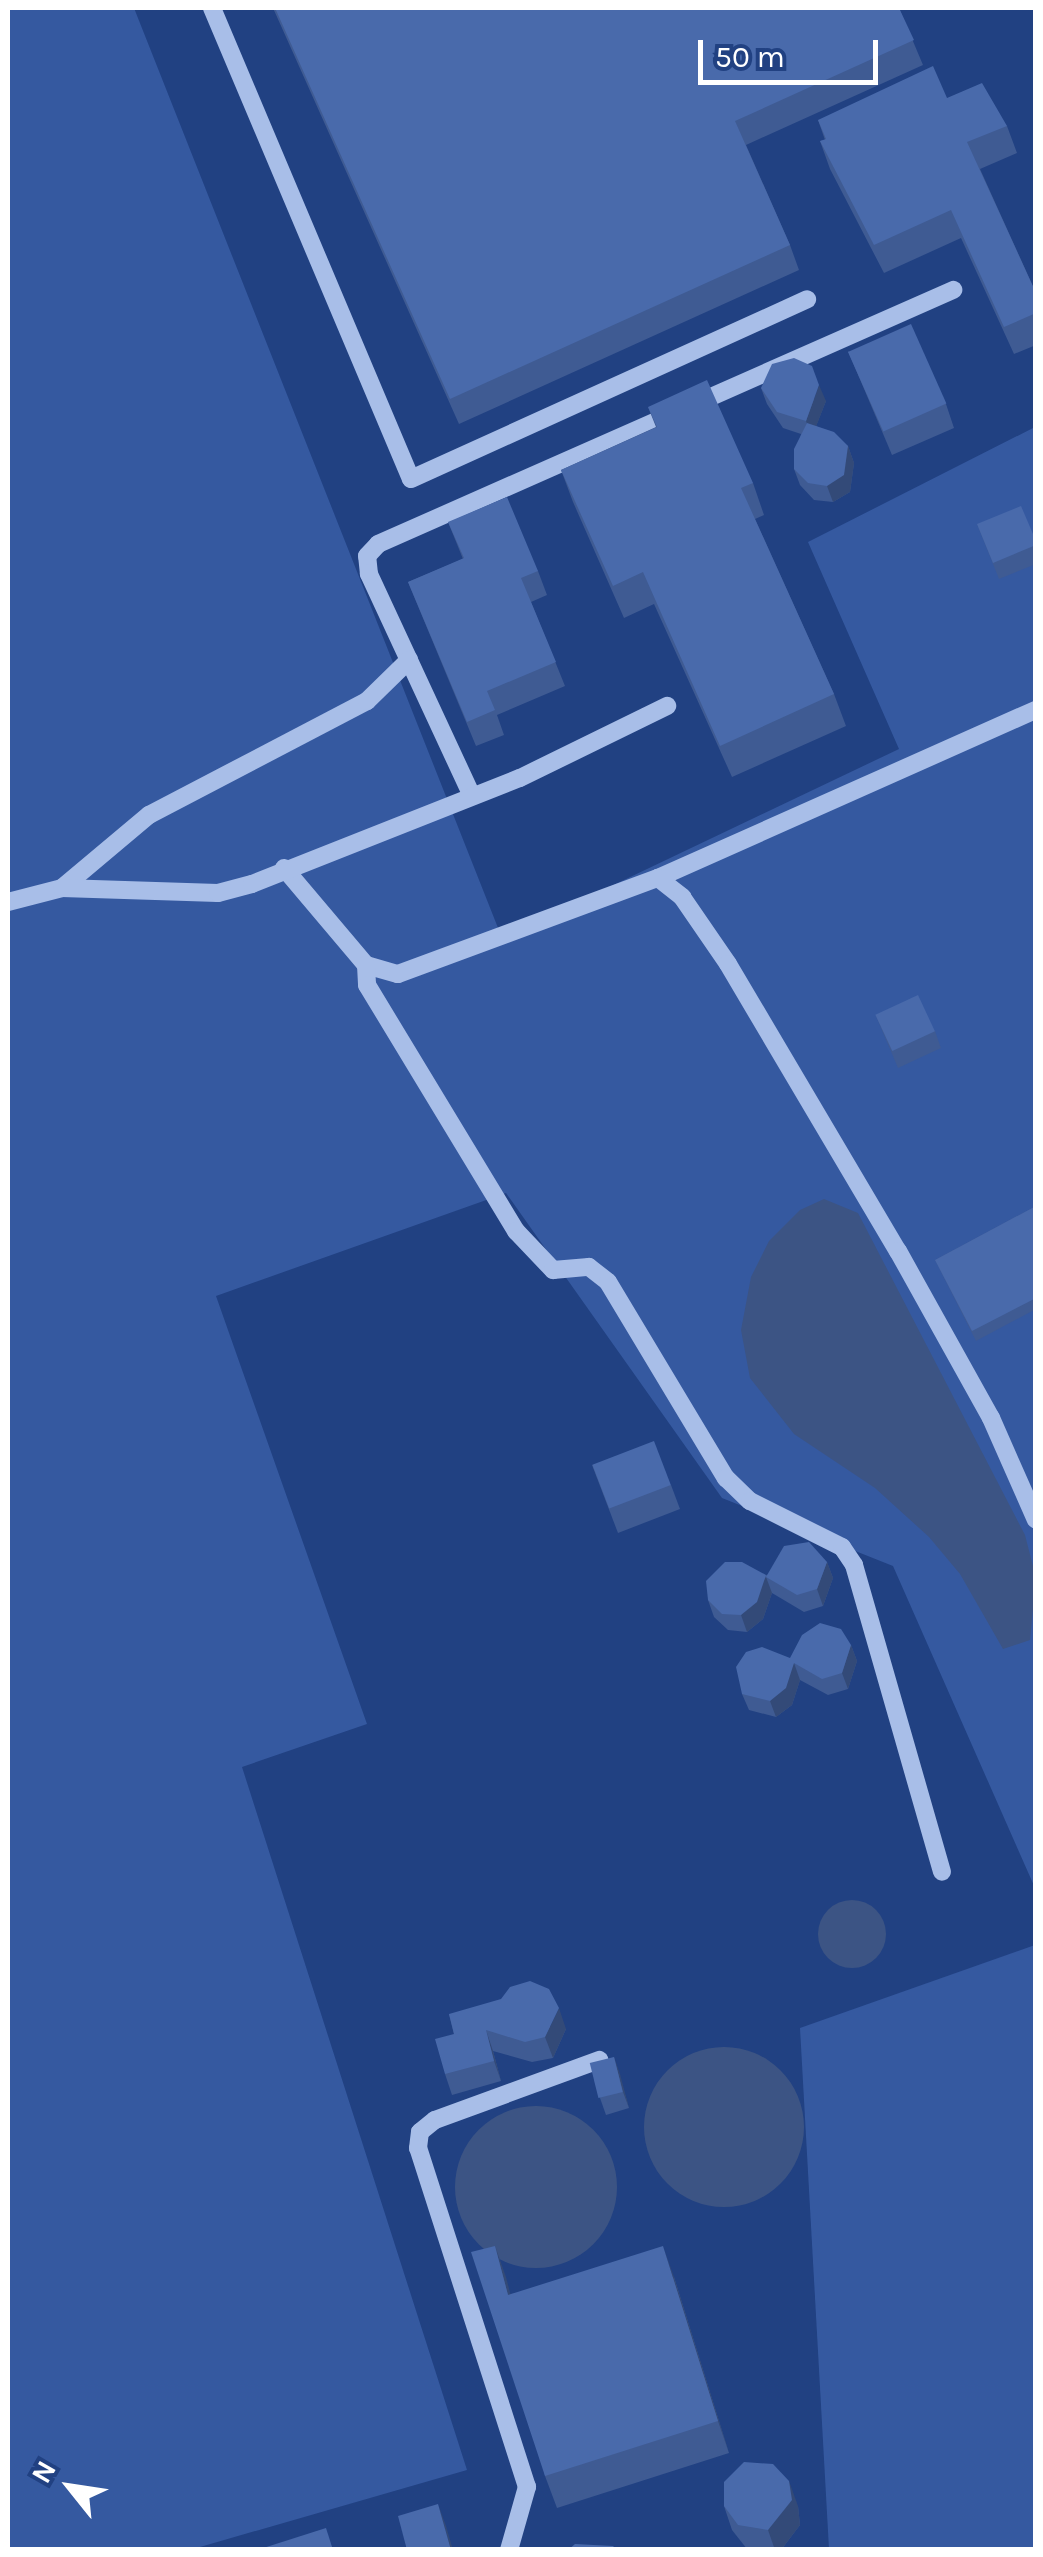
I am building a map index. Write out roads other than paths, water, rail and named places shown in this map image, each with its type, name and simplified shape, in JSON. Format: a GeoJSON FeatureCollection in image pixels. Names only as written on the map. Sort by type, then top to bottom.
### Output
{"type":"FeatureCollection","features":[{"type":"Feature","properties":{"kind":"lane"},"geometry":{"type":"LineString","coordinates":[[212,8],[411,480],[807,299]]}},
{"type":"Feature","properties":{"kind":"lane"},"geometry":{"type":"LineString","coordinates":[[472,796],[368,574],[367,556],[391,534],[952,290]]}},
{"type":"Feature","properties":{"kind":"lane"},"geometry":{"type":"LineString","coordinates":[[62,888],[149,815],[367,702],[409,660]]}},
{"type":"Feature","properties":{"kind":"lane"},"geometry":{"type":"LineString","coordinates":[[8,902],[62,888],[218,894],[472,796],[668,706]]}},
{"type":"Feature","properties":{"kind":"lane"},"geometry":{"type":"LineString","coordinates":[[284,868],[366,965],[398,974],[658,878],[1036,710]]}},
{"type":"Feature","properties":{"kind":"lane"},"geometry":{"type":"LineString","coordinates":[[658,878],[682,897],[728,964],[898,1250],[990,1418],[1036,1520]]}},
{"type":"Feature","properties":{"kind":"lane"},"geometry":{"type":"LineString","coordinates":[[366,965],[367,985],[516,1232],[553,1270],[589,1266],[608,1282],[726,1478],[750,1500],[842,1547],[854,1565],[942,1872]]}},
{"type":"Feature","properties":{"kind":"lane"},"geometry":{"type":"LineString","coordinates":[[509,2550],[528,2487],[418,2148],[420,2132],[435,2120],[599,2060]]}}]}
